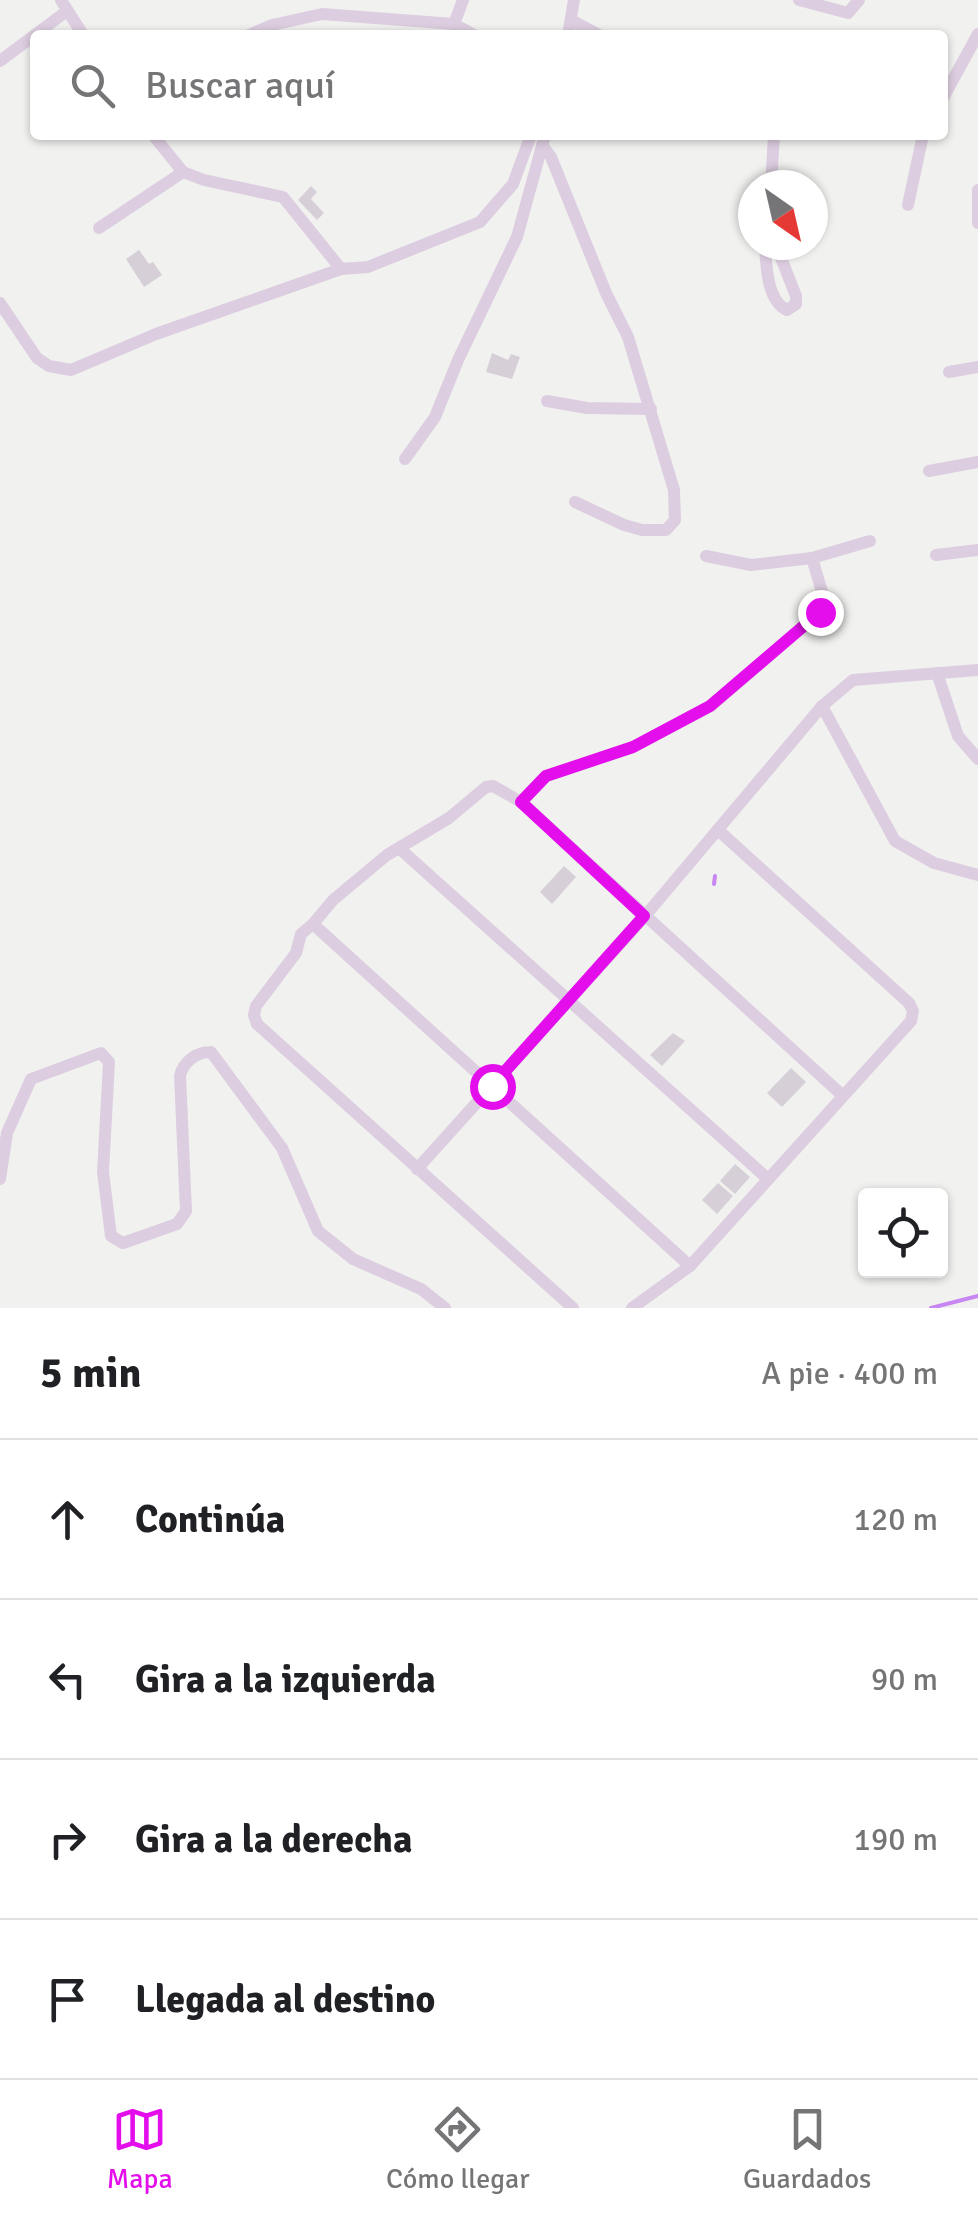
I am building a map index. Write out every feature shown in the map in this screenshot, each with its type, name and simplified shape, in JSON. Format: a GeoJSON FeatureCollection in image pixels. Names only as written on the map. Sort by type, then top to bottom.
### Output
{"type":"FeatureCollection","features":[{"type":"Feature","properties":{"kind":"street"},"geometry":{"type":"LineString","coordinates":[[322,14],[332,0]]}},
{"type":"Feature","properties":{"kind":"street"},"geometry":{"type":"LineString","coordinates":[[454,24],[464,0]]}},
{"type":"Feature","properties":{"kind":"street"},"geometry":{"type":"LineString","coordinates":[[570,28],[574,0]]}},
{"type":"Feature","properties":{"kind":"street"},"geometry":{"type":"LineString","coordinates":[[799,0],[848,13],[859,0]]}},
{"type":"Feature","properties":{"kind":"street"},"geometry":{"type":"LineString","coordinates":[[35,30],[64,5],[80,30]]}},
{"type":"Feature","properties":{"kind":"street"},"geometry":{"type":"LineString","coordinates":[[262,30],[322,14],[454,24],[465,30]]}},
{"type":"Feature","properties":{"kind":"street"},"geometry":{"type":"LineString","coordinates":[[0,60],[30,34]]}},
{"type":"Feature","properties":{"kind":"street"},"geometry":{"type":"LineString","coordinates":[[948,89],[978,34]]}},
{"type":"Feature","properties":{"kind":"street"},"geometry":{"type":"LineString","coordinates":[[157,140],[183,172],[282,196],[342,269]]}},
{"type":"Feature","properties":{"kind":"street"},"geometry":{"type":"LineString","coordinates":[[0,303],[37,358],[49,366],[71,370],[156,334],[342,269],[368,267],[480,222],[513,184],[528,140]]}},
{"type":"Feature","properties":{"kind":"street"},"geometry":{"type":"LineString","coordinates":[[543,140],[628,337],[674,490],[675,520],[666,530],[642,530],[575,502]]}},
{"type":"Feature","properties":{"kind":"street"},"geometry":{"type":"LineString","coordinates":[[405,459],[435,416],[517,236],[543,140]]}},
{"type":"Feature","properties":{"kind":"street"},"geometry":{"type":"LineString","coordinates":[[771,170],[774,140]]}},
{"type":"Feature","properties":{"kind":"street"},"geometry":{"type":"LineString","coordinates":[[908,205],[922,140]]}},
{"type":"Feature","properties":{"kind":"street"},"geometry":{"type":"LineString","coordinates":[[99,228],[183,172]]}},
{"type":"Feature","properties":{"kind":"street"},"geometry":{"type":"LineString","coordinates":[[978,190],[978,223]]}},
{"type":"Feature","properties":{"kind":"street"},"geometry":{"type":"LineString","coordinates":[[767,260],[772,292],[778,304],[787,310],[796,304],[796,296],[782,260]]}},
{"type":"Feature","properties":{"kind":"street"},"geometry":{"type":"LineString","coordinates":[[949,372],[978,367]]}},
{"type":"Feature","properties":{"kind":"street"},"geometry":{"type":"LineString","coordinates":[[547,401],[587,408],[650,409]]}},
{"type":"Feature","properties":{"kind":"street"},"geometry":{"type":"LineString","coordinates":[[929,471],[978,462]]}},
{"type":"Feature","properties":{"kind":"street"},"geometry":{"type":"LineString","coordinates":[[706,556],[751,565],[812,558],[870,541]]}},
{"type":"Feature","properties":{"kind":"street"},"geometry":{"type":"LineString","coordinates":[[936,555],[978,550]]}},
{"type":"Feature","properties":{"kind":"street"},"geometry":{"type":"LineString","coordinates":[[521,802],[546,776],[633,747],[710,706],[752,673],[820,612],[826,602],[812,558]]}},
{"type":"Feature","properties":{"kind":"street"},"geometry":{"type":"LineString","coordinates":[[418,1168],[644,916],[822,706],[853,680],[978,670]]}},
{"type":"Feature","properties":{"kind":"street"},"geometry":{"type":"LineString","coordinates":[[937,673],[958,736],[978,759]]}},
{"type":"Feature","properties":{"kind":"street"},"geometry":{"type":"LineString","coordinates":[[822,706],[895,841],[934,863],[978,875]]}},
{"type":"Feature","properties":{"kind":"street"},"geometry":{"type":"LineString","coordinates":[[573,1308],[257,1024],[256,1006],[296,953],[301,934],[354,882],[399,848],[449,818],[486,786],[493,786],[521,802],[842,1095]]}},
{"type":"Feature","properties":{"kind":"street"},"geometry":{"type":"LineString","coordinates":[[632,1308],[690,1266],[911,1021],[909,1003],[718,830]]}},
{"type":"Feature","properties":{"kind":"street"},"geometry":{"type":"LineString","coordinates":[[399,848],[768,1179]]}},
{"type":"Feature","properties":{"kind":"street"},"geometry":{"type":"LineString","coordinates":[[313,924],[690,1266]]}},
{"type":"Feature","properties":{"kind":"street"},"geometry":{"type":"LineString","coordinates":[[0,1179],[8,1133],[31,1078],[101,1052],[109,1062],[103,1172],[110,1236],[124,1244],[178,1224],[186,1211],[180,1076],[184,1064],[202,1052],[210,1052],[282,1148],[318,1231],[353,1260],[421,1289],[445,1308]]}},
{"type":"Feature","properties":{"kind":"building"},"geometry":{"type":"Polygon","coordinates":[[[311,186],[317,192],[311,199],[324,213],[317,220],[298,200],[311,186]]]}},
{"type":"Feature","properties":{"kind":"building"},"geometry":{"type":"Polygon","coordinates":[[[139,250],[162,275],[144,287],[126,259],[139,250]]]}},
{"type":"Feature","properties":{"kind":"building"},"geometry":{"type":"Polygon","coordinates":[[[492,353],[508,360],[511,354],[520,357],[512,379],[486,372],[492,353]]]}},
{"type":"Feature","properties":{"kind":"building"},"geometry":{"type":"Polygon","coordinates":[[[564,866],[576,877],[552,904],[540,892],[564,866]]]}},
{"type":"Feature","properties":{"kind":"building"},"geometry":{"type":"Polygon","coordinates":[[[673,1033],[685,1041],[662,1066],[650,1055],[673,1033]]]}},
{"type":"Feature","properties":{"kind":"building"},"geometry":{"type":"Polygon","coordinates":[[[791,1068],[806,1082],[782,1107],[767,1093],[791,1068]]]}},
{"type":"Feature","properties":{"kind":"building"},"geometry":{"type":"Polygon","coordinates":[[[735,1164],[750,1177],[735,1194],[720,1181],[735,1164]]]}},
{"type":"Feature","properties":{"kind":"building"},"geometry":{"type":"Polygon","coordinates":[[[718,1183],[733,1196],[717,1214],[702,1200],[718,1183]]]}},
{"type":"Feature","properties":{"kind":"waterway"},"geometry":{"type":"LineString","coordinates":[[714,884],[715,876]]}},
{"type":"Feature","properties":{"kind":"waterway"},"geometry":{"type":"LineString","coordinates":[[931,1308],[978,1296]]}},
{"type":"Feature","properties":{"kind":"route"},"geometry":{"type":"LineString","coordinates":[[492,1086],[644,916],[521,802],[546,776],[633,747],[710,706],[820,612]]}}]}
